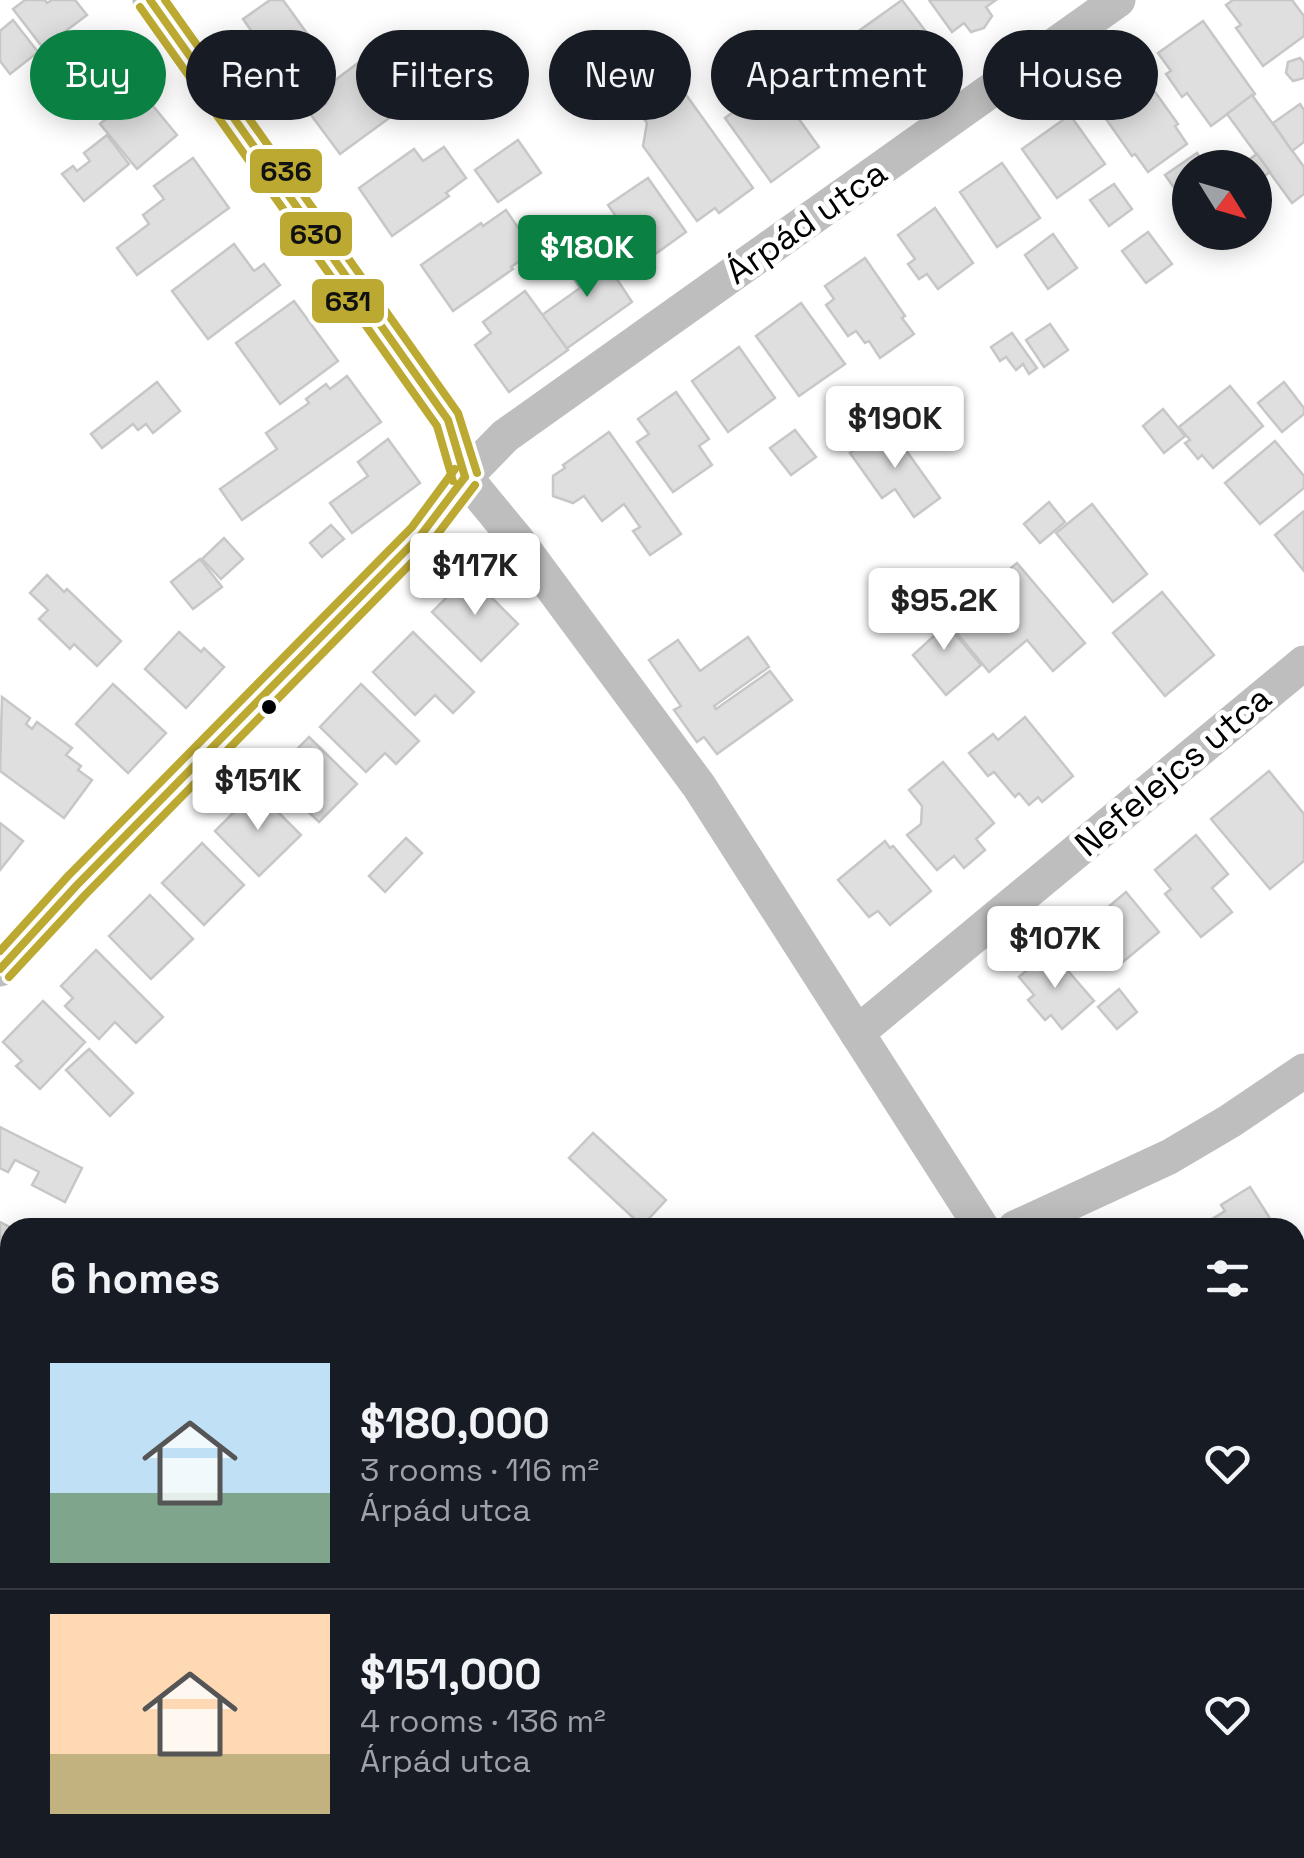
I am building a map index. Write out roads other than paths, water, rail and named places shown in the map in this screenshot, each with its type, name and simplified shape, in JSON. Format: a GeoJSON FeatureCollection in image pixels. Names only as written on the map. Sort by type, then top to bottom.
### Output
{"type":"FeatureCollection","features":[{"type":"Feature","properties":{"kind":"street"},"geometry":{"type":"LineString","coordinates":[[150,0],[448,420],[466,477],[699,786],[976,1218]]}},
{"type":"Feature","properties":{"kind":"street","name":"Árpád utca"},"geometry":{"type":"LineString","coordinates":[[0,969],[76,885],[421,534],[505,436],[1118,0]]}},
{"type":"Feature","properties":{"kind":"street","name":"Nefelejcs utca"},"geometry":{"type":"LineString","coordinates":[[857,1033],[1304,663]]}},
{"type":"Feature","properties":{"kind":"street"},"geometry":{"type":"LineString","coordinates":[[1037,1218],[1169,1157],[1304,1071]]}}]}
